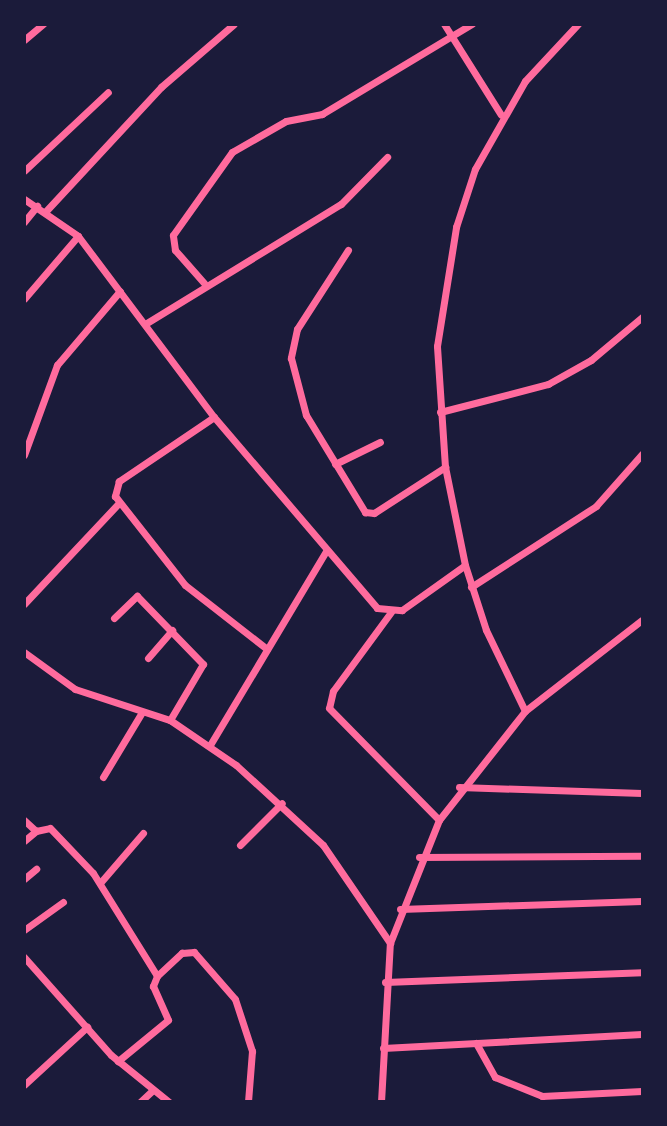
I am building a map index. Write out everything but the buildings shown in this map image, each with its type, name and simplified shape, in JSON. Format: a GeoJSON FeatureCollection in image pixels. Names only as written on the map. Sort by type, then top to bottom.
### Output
{"type":"FeatureCollection","features":[{"type":"Feature","properties":{"kind":"street"},"geometry":{"type":"LineString","coordinates":[[24,40],[44,24]]}},
{"type":"Feature","properties":{"kind":"street"},"geometry":{"type":"LineString","coordinates":[[45,212],[161,87],[234,24]]}},
{"type":"Feature","properties":{"kind":"street"},"geometry":{"type":"LineString","coordinates":[[444,24],[501,115]]}},
{"type":"Feature","properties":{"kind":"street"},"geometry":{"type":"LineString","coordinates":[[204,283],[174,250],[173,235],[232,152],[286,121],[322,114],[472,24]]}},
{"type":"Feature","properties":{"kind":"street"},"geometry":{"type":"LineString","coordinates":[[525,711],[471,587],[445,467],[440,412],[443,286],[460,215],[501,115],[578,24]]}},
{"type":"Feature","properties":{"kind":"street"},"geometry":{"type":"LineString","coordinates":[[24,171],[108,92]]}},
{"type":"Feature","properties":{"kind":"street"},"geometry":{"type":"LineString","coordinates":[[145,324],[204,283],[341,204],[387,157]]}},
{"type":"Feature","properties":{"kind":"street"},"geometry":{"type":"LineString","coordinates":[[24,199],[78,236],[215,417],[326,551],[377,608],[391,612]]}},
{"type":"Feature","properties":{"kind":"street"},"geometry":{"type":"LineString","coordinates":[[24,222],[37,206]]}},
{"type":"Feature","properties":{"kind":"street"},"geometry":{"type":"LineString","coordinates":[[24,299],[78,236]]}},
{"type":"Feature","properties":{"kind":"street"},"geometry":{"type":"LineString","coordinates":[[348,250],[311,302],[291,358],[298,397],[335,464],[369,513],[445,467]]}},
{"type":"Feature","properties":{"kind":"street"},"geometry":{"type":"LineString","coordinates":[[24,455],[57,365],[120,291]]}},
{"type":"Feature","properties":{"kind":"street"},"geometry":{"type":"LineString","coordinates":[[440,412],[548,384],[591,360],[642,317]]}},
{"type":"Feature","properties":{"kind":"street"},"geometry":{"type":"LineString","coordinates":[[215,417],[119,481],[119,503],[185,585],[267,649]]}},
{"type":"Feature","properties":{"kind":"street"},"geometry":{"type":"LineString","coordinates":[[335,464],[380,442]]}},
{"type":"Feature","properties":{"kind":"street"},"geometry":{"type":"LineString","coordinates":[[471,587],[596,506],[642,454]]}},
{"type":"Feature","properties":{"kind":"street"},"geometry":{"type":"LineString","coordinates":[[24,604],[119,503]]}},
{"type":"Feature","properties":{"kind":"street"},"geometry":{"type":"LineString","coordinates":[[210,745],[326,551]]}},
{"type":"Feature","properties":{"kind":"street"},"geometry":{"type":"LineString","coordinates":[[439,820],[329,708],[333,691],[391,612],[465,565]]}},
{"type":"Feature","properties":{"kind":"street"},"geometry":{"type":"LineString","coordinates":[[114,618],[137,596],[172,630],[204,669],[170,720]]}},
{"type":"Feature","properties":{"kind":"street"},"geometry":{"type":"LineString","coordinates":[[381,1101],[385,982],[390,943],[419,857],[439,820],[459,787],[525,711],[642,620]]}},
{"type":"Feature","properties":{"kind":"street"},"geometry":{"type":"LineString","coordinates":[[148,658],[172,630]]}},
{"type":"Feature","properties":{"kind":"street"},"geometry":{"type":"LineString","coordinates":[[24,652],[75,689],[170,720],[210,745],[282,803],[345,873],[390,943]]}},
{"type":"Feature","properties":{"kind":"street"},"geometry":{"type":"LineString","coordinates":[[103,777],[142,712]]}},
{"type":"Feature","properties":{"kind":"street"},"geometry":{"type":"LineString","coordinates":[[459,787],[642,793]]}},
{"type":"Feature","properties":{"kind":"street"},"geometry":{"type":"LineString","coordinates":[[240,845],[282,803]]}},
{"type":"Feature","properties":{"kind":"street"},"geometry":{"type":"LineString","coordinates":[[24,820],[36,831]]}},
{"type":"Feature","properties":{"kind":"street"},"geometry":{"type":"LineString","coordinates":[[24,841],[36,831],[50,828],[100,883],[157,976]]}},
{"type":"Feature","properties":{"kind":"street"},"geometry":{"type":"LineString","coordinates":[[100,883],[143,833]]}},
{"type":"Feature","properties":{"kind":"street"},"geometry":{"type":"LineString","coordinates":[[419,857],[642,856]]}},
{"type":"Feature","properties":{"kind":"street"},"geometry":{"type":"LineString","coordinates":[[24,878],[36,869]]}},
{"type":"Feature","properties":{"kind":"street"},"geometry":{"type":"LineString","coordinates":[[400,909],[642,901]]}},
{"type":"Feature","properties":{"kind":"street"},"geometry":{"type":"LineString","coordinates":[[24,930],[63,902]]}},
{"type":"Feature","properties":{"kind":"street"},"geometry":{"type":"LineString","coordinates":[[118,1061],[168,1020],[153,986],[157,976],[182,953],[194,952],[235,999],[252,1051],[248,1101]]}},
{"type":"Feature","properties":{"kind":"street"},"geometry":{"type":"LineString","coordinates":[[26,961],[118,1061],[152,1091],[169,1101]]}},
{"type":"Feature","properties":{"kind":"street"},"geometry":{"type":"LineString","coordinates":[[385,982],[642,972]]}},
{"type":"Feature","properties":{"kind":"street"},"geometry":{"type":"LineString","coordinates":[[24,1085],[87,1027]]}},
{"type":"Feature","properties":{"kind":"street"},"geometry":{"type":"LineString","coordinates":[[383,1048],[642,1034]]}},
{"type":"Feature","properties":{"kind":"street"},"geometry":{"type":"LineString","coordinates":[[475,1043],[495,1077],[542,1096],[642,1091]]}},
{"type":"Feature","properties":{"kind":"street"},"geometry":{"type":"LineString","coordinates":[[140,1101],[152,1091]]}}]}
